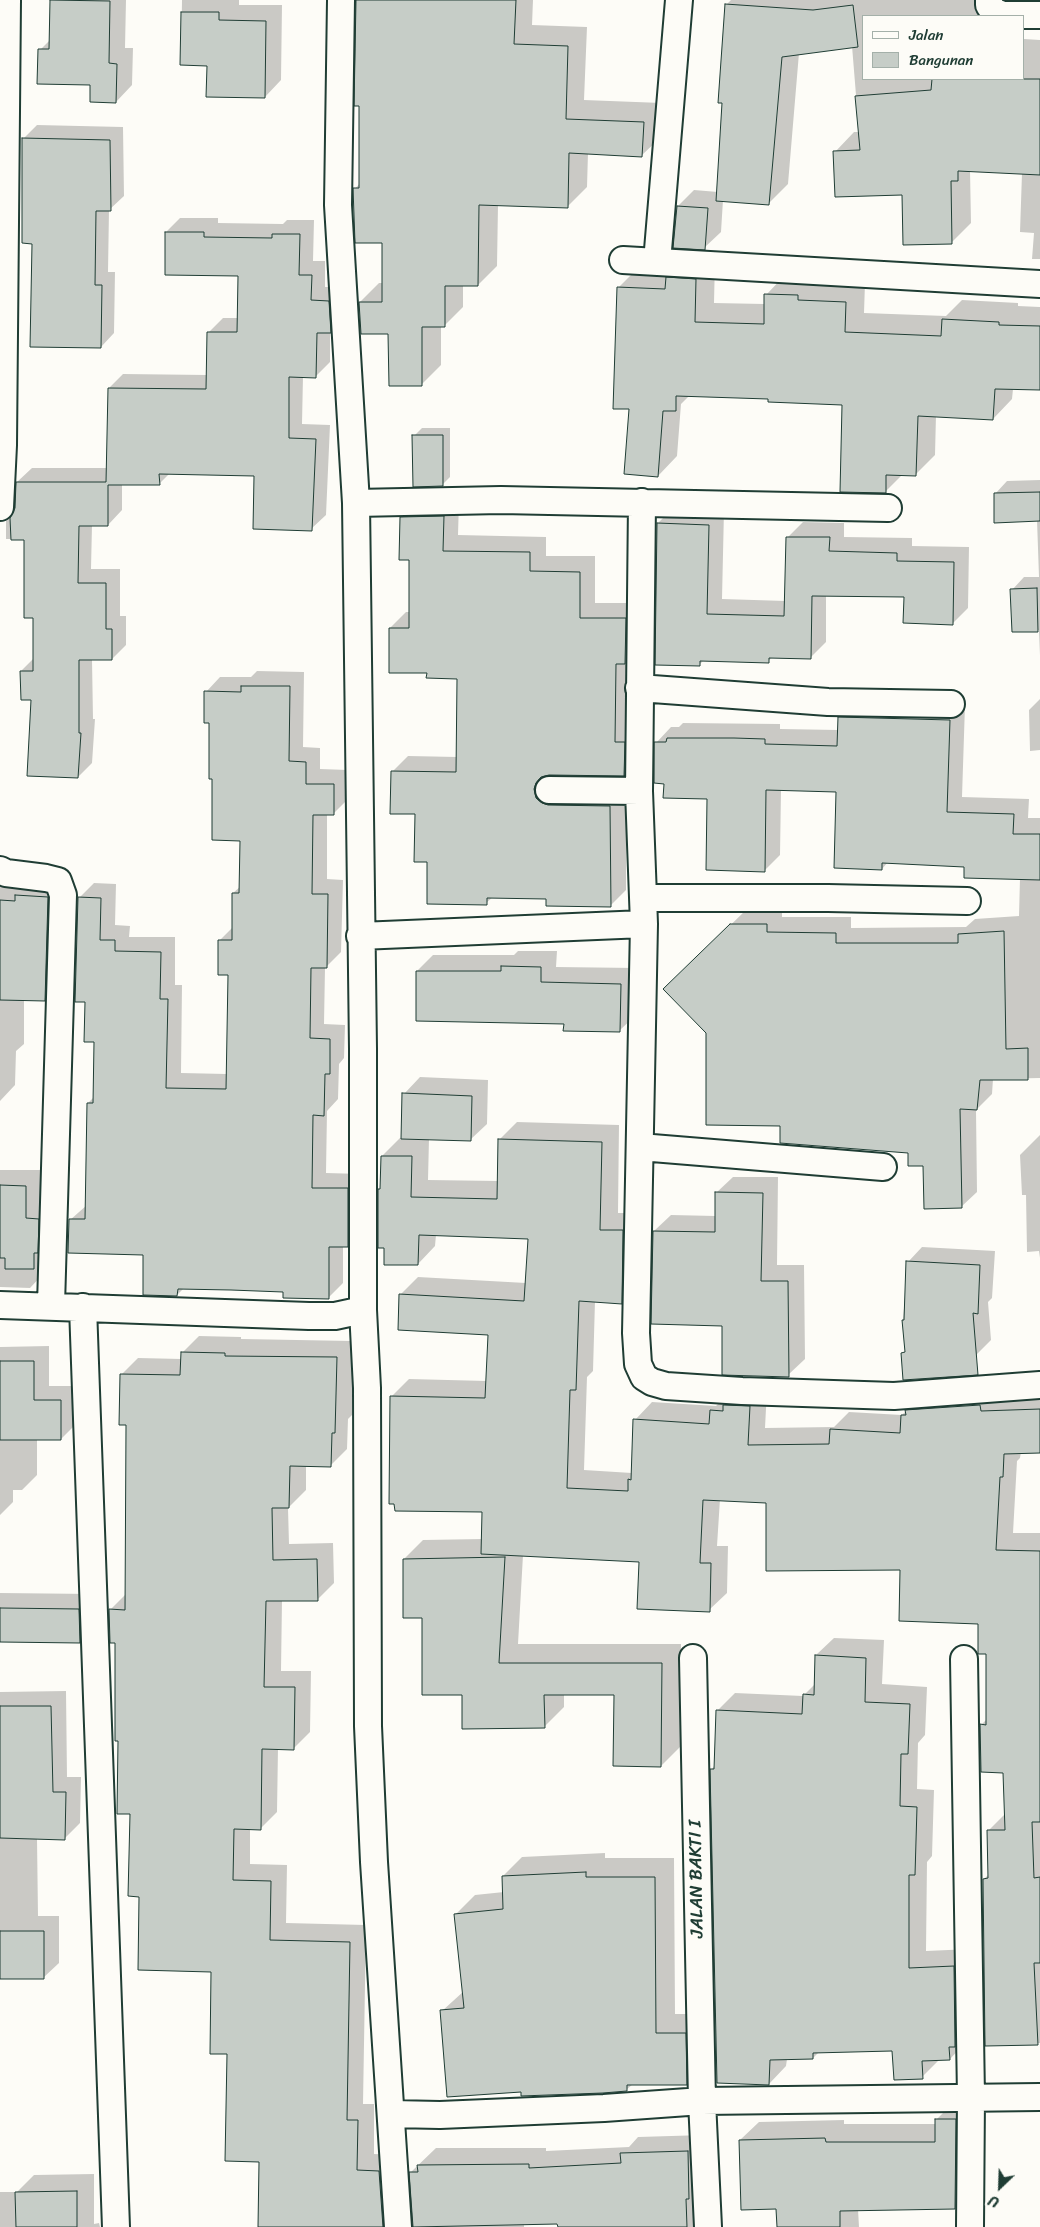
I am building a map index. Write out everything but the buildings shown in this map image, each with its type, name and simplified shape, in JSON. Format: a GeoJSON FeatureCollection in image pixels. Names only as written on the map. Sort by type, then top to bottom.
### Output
{"type":"FeatureCollection","features":[{"type":"Feature","properties":{"kind":"street"},"geometry":{"type":"LineString","coordinates":[[0,507],[3,445],[7,0]]}},
{"type":"Feature","properties":{"kind":"street"},"geometry":{"type":"LineString","coordinates":[[341,0],[338,205],[356,503],[360,936],[363,1049],[363,1310],[367,1388],[368,1726],[374,1862],[398,2227]]}},
{"type":"Feature","properties":{"kind":"street"},"geometry":{"type":"LineString","coordinates":[[657,262],[679,0]]}},
{"type":"Feature","properties":{"kind":"street"},"geometry":{"type":"LineString","coordinates":[[989,0],[989,6],[993,11],[1002,15],[1040,14]]}},
{"type":"Feature","properties":{"kind":"street"},"geometry":{"type":"LineString","coordinates":[[623,260],[1040,284]]}},
{"type":"Feature","properties":{"kind":"street"},"geometry":{"type":"LineString","coordinates":[[356,503],[501,500],[888,508]]}},
{"type":"Feature","properties":{"kind":"street"},"geometry":{"type":"LineString","coordinates":[[642,502],[639,791],[644,924],[636,1340],[638,1364],[644,1377],[652,1382],[666,1386],[742,1391],[894,1396],[1040,1385]]}},
{"type":"Feature","properties":{"kind":"street"},"geometry":{"type":"LineString","coordinates":[[639,688],[828,702],[951,704]]}},
{"type":"Feature","properties":{"kind":"street"},"geometry":{"type":"LineString","coordinates":[[548,790],[639,791]]}},
{"type":"Feature","properties":{"kind":"street"},"geometry":{"type":"LineString","coordinates":[[0,870],[6,874],[58,881],[63,895],[51,1305]]}},
{"type":"Feature","properties":{"kind":"street"},"geometry":{"type":"LineString","coordinates":[[644,898],[828,898],[966,901]]}},
{"type":"Feature","properties":{"kind":"street"},"geometry":{"type":"LineString","coordinates":[[360,936],[644,924]]}},
{"type":"Feature","properties":{"kind":"street"},"geometry":{"type":"LineString","coordinates":[[640,1147],[883,1167]]}},
{"type":"Feature","properties":{"kind":"street"},"geometry":{"type":"LineString","coordinates":[[0,1304],[309,1316],[335,1316],[363,1310]]}},
{"type":"Feature","properties":{"kind":"street"},"geometry":{"type":"LineString","coordinates":[[83,1307],[116,2227]]}},
{"type":"Feature","properties":{"kind":"street","name":"JALAN BAKTI I"},"geometry":{"type":"LineString","coordinates":[[693,1658],[702,2101],[708,2227]]}},
{"type":"Feature","properties":{"kind":"street"},"geometry":{"type":"LineString","coordinates":[[964,1659],[971,2097],[970,2227]]}},
{"type":"Feature","properties":{"kind":"street"},"geometry":{"type":"LineString","coordinates":[[392,2114],[459,2114],[604,2108],[702,2101],[1040,2097]]}}]}
